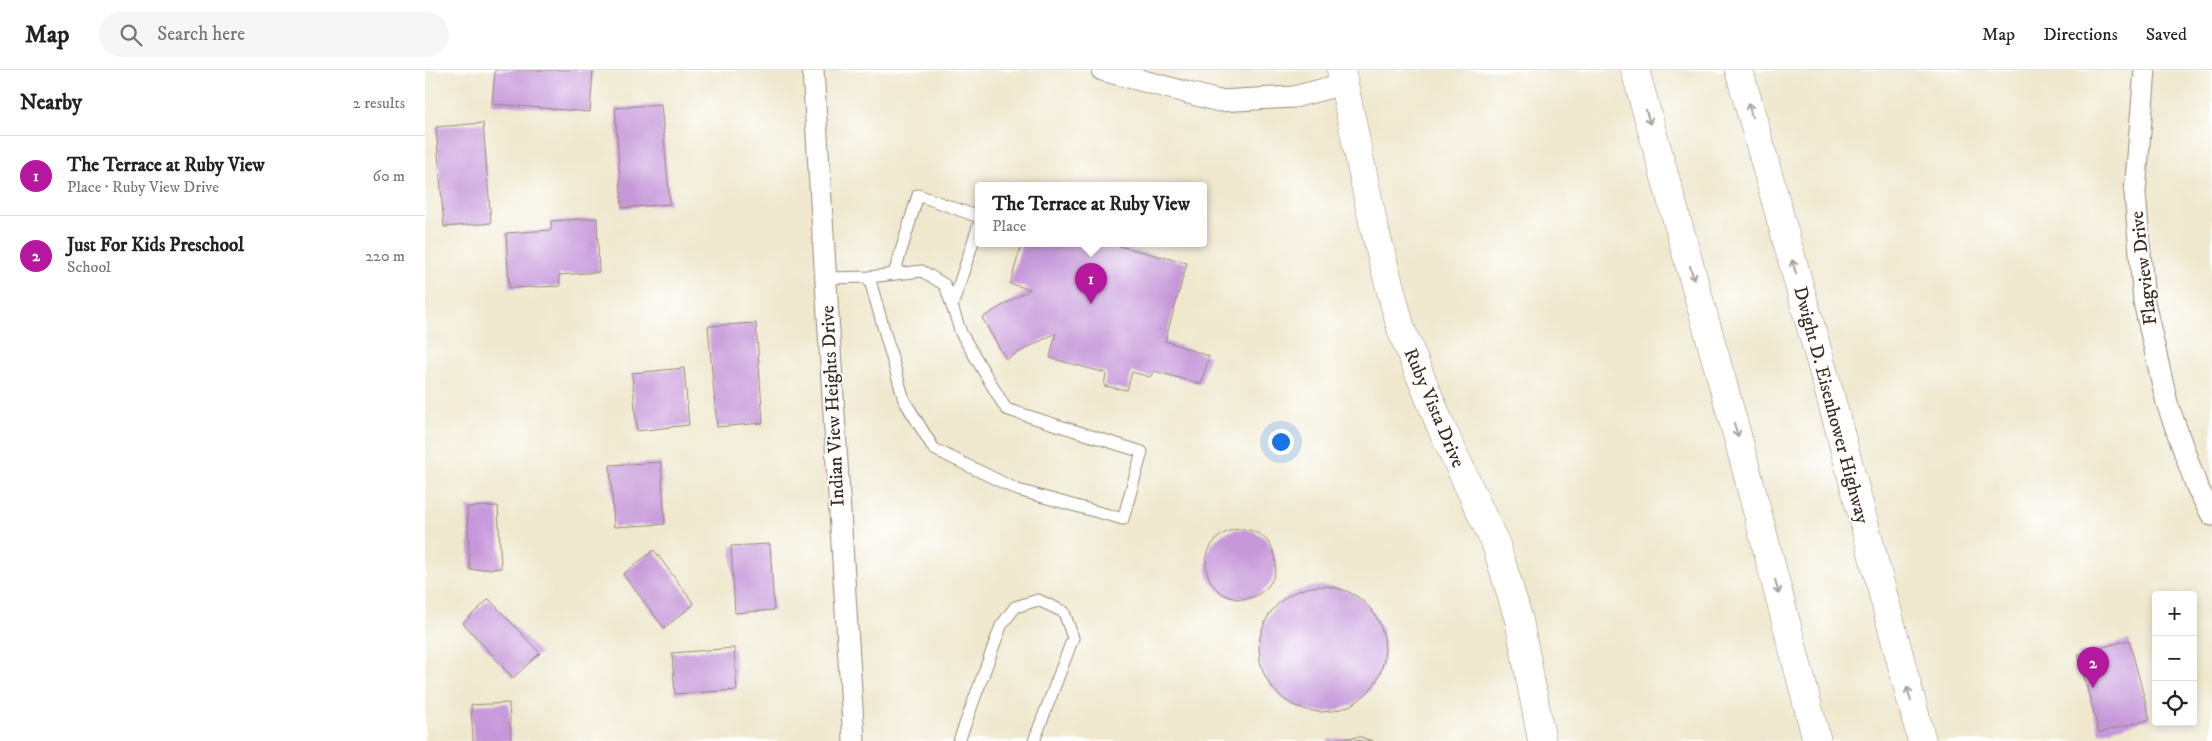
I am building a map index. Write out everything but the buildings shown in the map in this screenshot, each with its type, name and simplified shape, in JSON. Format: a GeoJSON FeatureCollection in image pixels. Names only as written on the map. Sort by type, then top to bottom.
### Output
{"type":"FeatureCollection","features":[{"type":"Feature","properties":{"kind":"main road"},"geometry":{"type":"LineString","coordinates":[[1635,70],[1739,442],[1817,741]]}},
{"type":"Feature","properties":{"kind":"main road","name":"Dwight D. Eisenhower Highway"},"geometry":{"type":"LineString","coordinates":[[1739,70],[1922,741]]}},
{"type":"Feature","properties":{"kind":"main road","name":"Ruby Vista Drive"},"geometry":{"type":"LineString","coordinates":[[1342,77],[1374,227],[1401,329],[1441,429],[1496,545],[1519,620],[1542,741]]}},
{"type":"Feature","properties":{"kind":"street","name":"Indian View Heights Drive"},"geometry":{"type":"LineString","coordinates":[[813,70],[854,741]]}},
{"type":"Feature","properties":{"kind":"street"},"geometry":{"type":"LineString","coordinates":[[1102,70],[1219,101],[1294,97],[1342,77]]}},
{"type":"Feature","properties":{"kind":"street","name":"Flagview Drive"},"geometry":{"type":"LineString","coordinates":[[2145,70],[2135,193],[2144,302],[2167,403],[2197,487],[2212,515]]}},
{"type":"Feature","properties":{"kind":"lane"},"geometry":{"type":"LineString","coordinates":[[894,274],[917,195],[975,216]]}},
{"type":"Feature","properties":{"kind":"lane"},"geometry":{"type":"LineString","coordinates":[[952,306],[975,236]]}},
{"type":"Feature","properties":{"kind":"lane"},"geometry":{"type":"LineString","coordinates":[[826,278],[869,277],[922,271],[945,285],[961,333],[1006,409],[1142,452],[1123,519],[1018,490],[934,450],[904,400],[869,277]]}},
{"type":"Feature","properties":{"kind":"lane"},"geometry":{"type":"LineString","coordinates":[[959,741],[1001,626],[1015,607],[1038,600],[1064,612],[1073,638],[1034,741]]}},
{"type":"Feature","properties":{"kind":"place","name":"The Terrace at Ruby View"},"geometry":{"type":"Point","coordinates":[1091,304]}},
{"type":"Feature","properties":{"kind":"place","name":"Just For Kids Preschool"},"geometry":{"type":"Point","coordinates":[2093,688]}}]}
